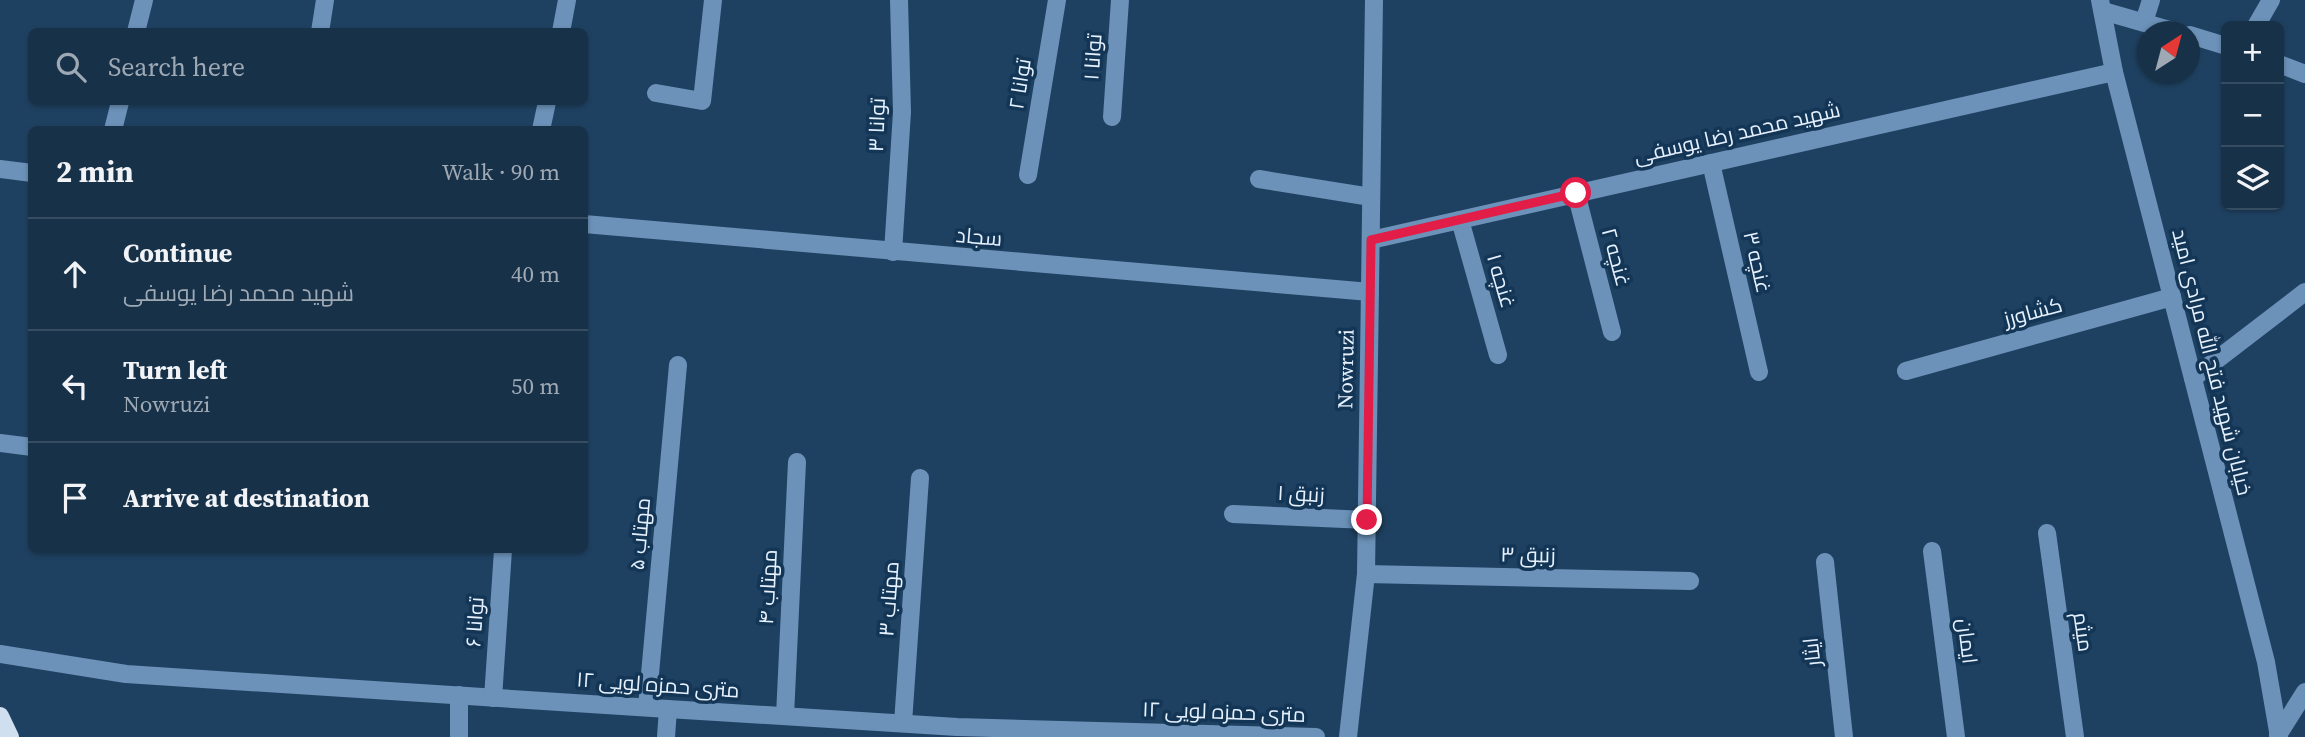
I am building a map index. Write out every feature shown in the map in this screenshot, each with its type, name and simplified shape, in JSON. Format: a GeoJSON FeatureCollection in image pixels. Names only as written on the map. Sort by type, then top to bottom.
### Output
{"type":"FeatureCollection","features":[{"type":"Feature","properties":{"kind":"main road"},"geometry":{"type":"LineString","coordinates":[[0,716],[10,737]]}},
{"type":"Feature","properties":{"kind":"street"},"geometry":{"type":"LineString","coordinates":[[137,28],[144,0]]}},
{"type":"Feature","properties":{"kind":"street"},"geometry":{"type":"LineString","coordinates":[[321,28],[325,0]]}},
{"type":"Feature","properties":{"kind":"street"},"geometry":{"type":"LineString","coordinates":[[562,28],[567,0]]}},
{"type":"Feature","properties":{"kind":"street"},"geometry":{"type":"LineString","coordinates":[[656,93],[702,101],[713,0]]}},
{"type":"Feature","properties":{"kind":"street","name":"توانا ۳"},"geometry":{"type":"LineString","coordinates":[[893,252],[902,112],[899,0]]}},
{"type":"Feature","properties":{"kind":"street","name":"توانا ۲"},"geometry":{"type":"LineString","coordinates":[[1028,175],[1057,0]]}},
{"type":"Feature","properties":{"kind":"street","name":"توانا ۱"},"geometry":{"type":"LineString","coordinates":[[1112,117],[1120,0]]}},
{"type":"Feature","properties":{"kind":"street","name":"Nowruzi"},"geometry":{"type":"LineString","coordinates":[[1348,737],[1366,574],[1374,0]]}},
{"type":"Feature","properties":{"kind":"street"},"geometry":{"type":"LineString","coordinates":[[2144,21],[2151,0]]}},
{"type":"Feature","properties":{"kind":"street"},"geometry":{"type":"LineString","coordinates":[[2259,21],[2271,0]]}},
{"type":"Feature","properties":{"kind":"street"},"geometry":{"type":"LineString","coordinates":[[2102,5],[2142,21]]}},
{"type":"Feature","properties":{"kind":"street","name":"خیابان شهید فتح الله مرادی امید"},"geometry":{"type":"LineString","coordinates":[[2102,5],[2114,72],[2266,662],[2278,736]]}},
{"type":"Feature","properties":{"kind":"street"},"geometry":{"type":"LineString","coordinates":[[2200,38],[2221,45]]}},
{"type":"Feature","properties":{"kind":"street"},"geometry":{"type":"LineString","coordinates":[[2284,66],[2305,74]]}},
{"type":"Feature","properties":{"kind":"street","name":"شهید محمد رضا یوسفی"},"geometry":{"type":"LineString","coordinates":[[1371,240],[2114,72]]}},
{"type":"Feature","properties":{"kind":"street"},"geometry":{"type":"LineString","coordinates":[[114,126],[119,105]]}},
{"type":"Feature","properties":{"kind":"street"},"geometry":{"type":"LineString","coordinates":[[542,126],[546,105]]}},
{"type":"Feature","properties":{"kind":"street","name":"غنچه ۳"},"geometry":{"type":"LineString","coordinates":[[1711,163],[1759,372]]}},
{"type":"Feature","properties":{"kind":"street"},"geometry":{"type":"LineString","coordinates":[[0,169],[28,172]]}},
{"type":"Feature","properties":{"kind":"street"},"geometry":{"type":"LineString","coordinates":[[1259,179],[1371,197]]}},
{"type":"Feature","properties":{"kind":"street","name":"غنچه ۲"},"geometry":{"type":"LineString","coordinates":[[1576,193],[1612,332]]}},
{"type":"Feature","properties":{"kind":"street","name":"غنچه ۱"},"geometry":{"type":"LineString","coordinates":[[1460,220],[1498,355]]}},
{"type":"Feature","properties":{"kind":"street","name":"سجاد"},"geometry":{"type":"LineString","coordinates":[[588,224],[1370,292]]}},
{"type":"Feature","properties":{"kind":"street"},"geometry":{"type":"LineString","coordinates":[[2193,378],[2305,292]]}},
{"type":"Feature","properties":{"kind":"street","name":"کشاورز"},"geometry":{"type":"LineString","coordinates":[[1906,371],[2172,298]]}},
{"type":"Feature","properties":{"kind":"street","name":"مهتاب ۵"},"geometry":{"type":"LineString","coordinates":[[647,707],[678,365]]}},
{"type":"Feature","properties":{"kind":"street"},"geometry":{"type":"LineString","coordinates":[[0,443],[28,446]]}},
{"type":"Feature","properties":{"kind":"street","name":"مهتاب ۴"},"geometry":{"type":"LineString","coordinates":[[785,716],[797,461]]}},
{"type":"Feature","properties":{"kind":"street","name":"مهتاب ۳"},"geometry":{"type":"LineString","coordinates":[[903,723],[920,478]]}},
{"type":"Feature","properties":{"kind":"street","name":"زنبق ۱"},"geometry":{"type":"LineString","coordinates":[[1234,514],[1367,520]]}},
{"type":"Feature","properties":{"kind":"street","name":"میثم"},"geometry":{"type":"LineString","coordinates":[[2047,533],[2075,737]]}},
{"type":"Feature","properties":{"kind":"street","name":"ایمان"},"geometry":{"type":"LineString","coordinates":[[1932,551],[1956,737]]}},
{"type":"Feature","properties":{"kind":"street","name":"توانا ۶"},"geometry":{"type":"LineString","coordinates":[[493,698],[503,553]]}},
{"type":"Feature","properties":{"kind":"street","name":"ایثار"},"geometry":{"type":"LineString","coordinates":[[1825,562],[1844,737]]}},
{"type":"Feature","properties":{"kind":"street","name":"زنبق ۳"},"geometry":{"type":"LineString","coordinates":[[1366,574],[1690,581]]}},
{"type":"Feature","properties":{"kind":"street","name":"۱۲ متری حمزه لویی"},"geometry":{"type":"LineString","coordinates":[[0,654],[126,674],[903,723],[974,732],[1315,737]]}},
{"type":"Feature","properties":{"kind":"street"},"geometry":{"type":"LineString","coordinates":[[2278,736],[2305,692]]}},
{"type":"Feature","properties":{"kind":"street"},"geometry":{"type":"LineString","coordinates":[[459,695],[459,737]]}},
{"type":"Feature","properties":{"kind":"street"},"geometry":{"type":"LineString","coordinates":[[666,737],[668,709]]}},
{"type":"Feature","properties":{"kind":"route"},"geometry":{"type":"LineString","coordinates":[[1367,520],[1371,240],[1576,193]]}}]}
